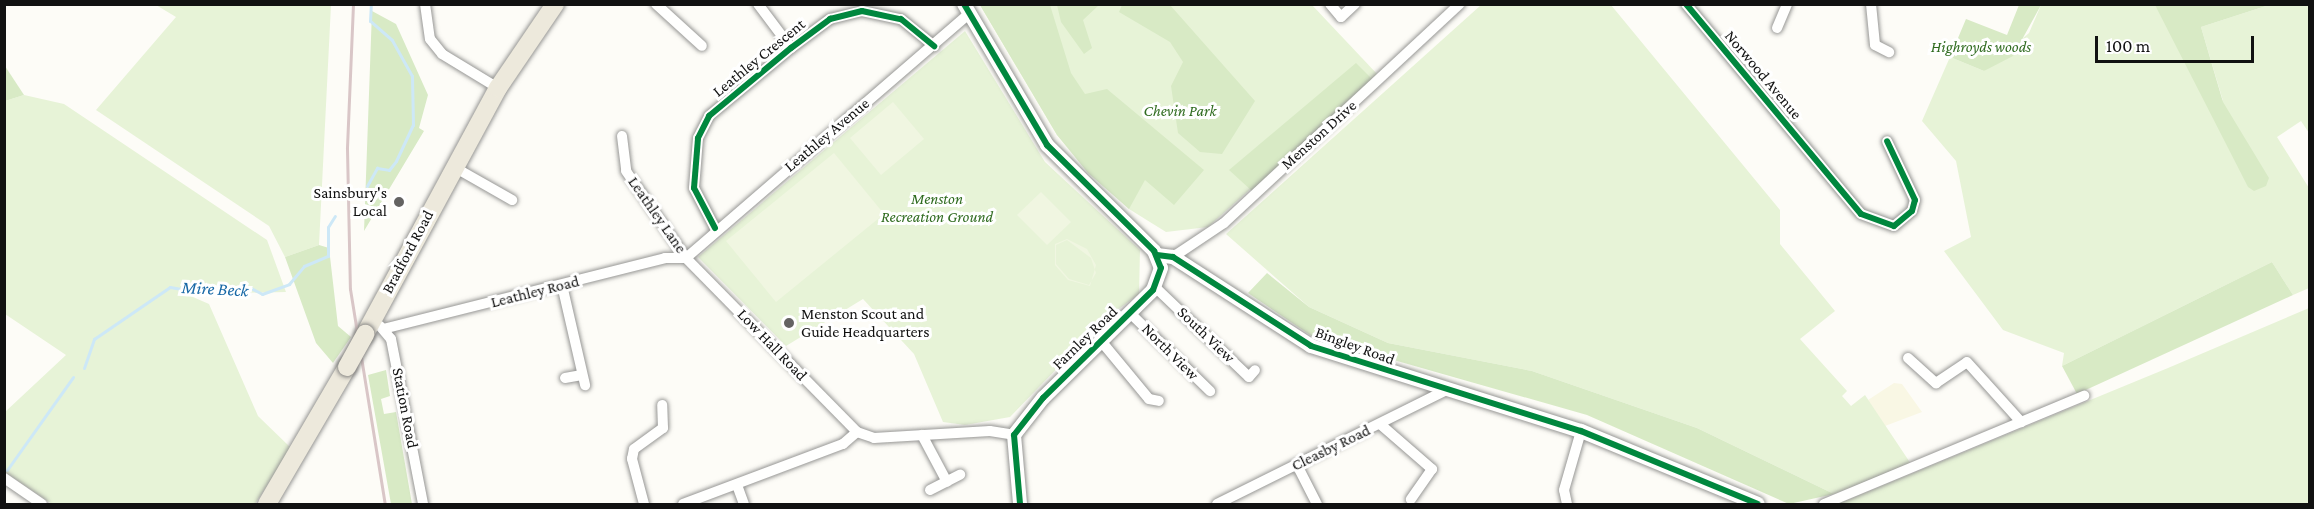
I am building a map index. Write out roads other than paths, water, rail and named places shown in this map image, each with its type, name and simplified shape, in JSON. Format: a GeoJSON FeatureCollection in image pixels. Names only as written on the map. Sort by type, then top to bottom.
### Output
{"type":"FeatureCollection","features":[{"type":"Feature","properties":{"kind":"main road","name":"Bradford Road"},"geometry":{"type":"LineString","coordinates":[[267,504],[346,367],[373,328],[454,167],[498,88],[555,4]]}},
{"type":"Feature","properties":{"kind":"street"},"geometry":{"type":"LineString","coordinates":[[425,4],[430,39],[442,54],[498,88]]}},
{"type":"Feature","properties":{"kind":"street"},"geometry":{"type":"LineString","coordinates":[[656,4],[702,46]]}},
{"type":"Feature","properties":{"kind":"street"},"geometry":{"type":"LineString","coordinates":[[758,4],[791,48]]}},
{"type":"Feature","properties":{"kind":"street"},"geometry":{"type":"LineString","coordinates":[[1330,4],[1341,16],[1355,4]]}},
{"type":"Feature","properties":{"kind":"street","name":"Menston Drive"},"geometry":{"type":"LineString","coordinates":[[1173,257],[1224,223],[1460,4]]}},
{"type":"Feature","properties":{"kind":"street","name":"Norwood Avenue"},"geometry":{"type":"LineString","coordinates":[[1686,4],[1861,214],[1894,226],[1912,211],[1915,200],[1887,141]]}},
{"type":"Feature","properties":{"kind":"street"},"geometry":{"type":"LineString","coordinates":[[1777,28],[1787,4]]}},
{"type":"Feature","properties":{"kind":"street"},"geometry":{"type":"LineString","coordinates":[[1871,4],[1875,45],[1889,52]]}},
{"type":"Feature","properties":{"kind":"street","name":"Leathley Crescent"},"geometry":{"type":"LineString","coordinates":[[715,228],[694,188],[698,138],[709,116],[830,19],[861,8],[901,19],[934,46]]}},
{"type":"Feature","properties":{"kind":"street"},"geometry":{"type":"LineString","coordinates":[[967,10],[1047,146],[1157,255],[1161,268],[1155,287]]}},
{"type":"Feature","properties":{"kind":"street","name":"Leathley Avenue"},"geometry":{"type":"LineString","coordinates":[[686,258],[715,228],[934,46],[967,10]]}},
{"type":"Feature","properties":{"kind":"street","name":"Leathley Lane"},"geometry":{"type":"LineString","coordinates":[[622,136],[626,171],[686,258]]}},
{"type":"Feature","properties":{"kind":"street"},"geometry":{"type":"LineString","coordinates":[[454,167],[512,200]]}},
{"type":"Feature","properties":{"kind":"street","name":"Bingley Road"},"geometry":{"type":"LineString","coordinates":[[1157,255],[1173,257],[1311,346],[1445,392],[1581,430],[1758,504]]}},
{"type":"Feature","properties":{"kind":"street","name":"Leathley Road"},"geometry":{"type":"LineString","coordinates":[[373,328],[562,285],[666,258],[686,258]]}},
{"type":"Feature","properties":{"kind":"street","name":"Low Hall Road"},"geometry":{"type":"LineString","coordinates":[[686,258],[857,432]]}},
{"type":"Feature","properties":{"kind":"street"},"geometry":{"type":"LineString","coordinates":[[562,285],[583,380],[565,378]]}},
{"type":"Feature","properties":{"kind":"street","name":"Farnley Road"},"geometry":{"type":"LineString","coordinates":[[1014,435],[1101,341],[1155,287]]}},
{"type":"Feature","properties":{"kind":"street","name":"South View"},"geometry":{"type":"LineString","coordinates":[[1155,287],[1249,377],[1255,370]]}},
{"type":"Feature","properties":{"kind":"street","name":"North View"},"geometry":{"type":"LineString","coordinates":[[1130,313],[1210,391]]}},
{"type":"Feature","properties":{"kind":"street","name":"Station Road"},"geometry":{"type":"LineString","coordinates":[[373,328],[391,339],[423,504]]}},
{"type":"Feature","properties":{"kind":"street"},"geometry":{"type":"LineString","coordinates":[[1101,341],[1149,399],[1160,401]]}},
{"type":"Feature","properties":{"kind":"street"},"geometry":{"type":"LineString","coordinates":[[1908,358],[1936,383],[1968,362],[2021,422]]}},
{"type":"Feature","properties":{"kind":"street","name":"Cleasby Road"},"geometry":{"type":"LineString","coordinates":[[1217,504],[1445,392]]}},
{"type":"Feature","properties":{"kind":"street"},"geometry":{"type":"LineString","coordinates":[[1824,504],[2084,396]]}},
{"type":"Feature","properties":{"kind":"street"},"geometry":{"type":"LineString","coordinates":[[644,504],[632,459],[634,449],[663,428],[662,405]]}},
{"type":"Feature","properties":{"kind":"street"},"geometry":{"type":"LineString","coordinates":[[1380,424],[1432,469],[1411,499]]}},
{"type":"Feature","properties":{"kind":"street"},"geometry":{"type":"LineString","coordinates":[[1567,504],[1564,490],[1581,430]]}},
{"type":"Feature","properties":{"kind":"street"},"geometry":{"type":"LineString","coordinates":[[683,504],[843,444],[857,432],[874,438],[922,435],[1014,435],[1020,504]]}},
{"type":"Feature","properties":{"kind":"street"},"geometry":{"type":"LineString","coordinates":[[922,435],[947,482]]}},
{"type":"Feature","properties":{"kind":"street"},"geometry":{"type":"LineString","coordinates":[[1297,465],[1317,504]]}},
{"type":"Feature","properties":{"kind":"street"},"geometry":{"type":"LineString","coordinates":[[930,490],[960,476]]}},
{"type":"Feature","properties":{"kind":"street"},"geometry":{"type":"LineString","coordinates":[[4,478],[42,504]]}},
{"type":"Feature","properties":{"kind":"street"},"geometry":{"type":"LineString","coordinates":[[737,485],[744,504]]}},
{"type":"Feature","properties":{"kind":"waterway","name":"Mire Beck"},"geometry":{"type":"LineString","coordinates":[[367,186],[377,168],[389,170],[396,161],[413,125],[412,76],[392,40],[370,21],[371,4]]}},
{"type":"Feature","properties":{"kind":"waterway","name":"Mire Beck"},"geometry":{"type":"LineString","coordinates":[[84,368],[94,339],[170,287],[197,292],[249,287],[262,294],[289,284],[304,266],[328,256],[328,227],[335,216]]}},
{"type":"Feature","properties":{"kind":"waterway","name":"Mire Beck"},"geometry":{"type":"LineString","coordinates":[[7,470],[73,377]]}},
{"type":"Feature","properties":{"kind":"railway"},"geometry":{"type":"LineString","coordinates":[[353,4],[347,149],[350,289],[385,504]]}},
{"type":"Feature","properties":{"kind":"place","name":"Sainsbury's Local"},"geometry":{"type":"Point","coordinates":[399,202]}},
{"type":"Feature","properties":{"kind":"place","name":"Menston Scout and Guide Headquarters"},"geometry":{"type":"Point","coordinates":[789,323]}},
{"type":"Feature","properties":{"kind":"park label","name":"Highroyds woods"},"geometry":{"type":"Point","coordinates":[1981,47]}},
{"type":"Feature","properties":{"kind":"park label","name":"Chevin Park"},"geometry":{"type":"Point","coordinates":[1180,111]}},
{"type":"Feature","properties":{"kind":"park label","name":"Menston Recreation Ground"},"geometry":{"type":"Point","coordinates":[937,208]}}]}
